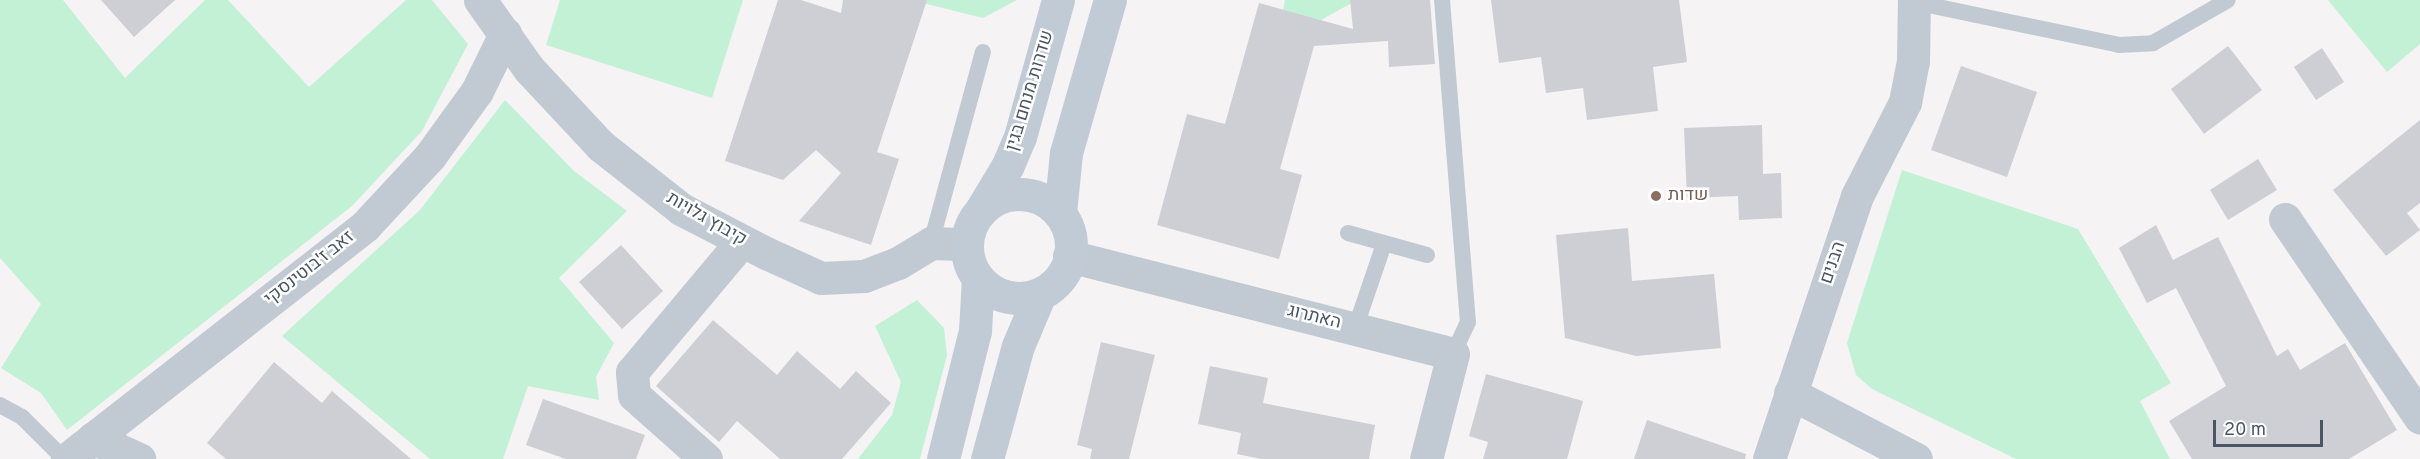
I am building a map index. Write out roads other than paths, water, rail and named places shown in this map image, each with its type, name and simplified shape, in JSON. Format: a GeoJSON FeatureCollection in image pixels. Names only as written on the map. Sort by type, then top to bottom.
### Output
{"type":"FeatureCollection","features":[{"type":"Feature","properties":{"kind":"street","name":"קיבוץ גלויות"},"geometry":{"type":"LineString","coordinates":[[480,0],[529,69],[601,146],[681,209],[821,278],[864,276],[898,263],[931,243]]}},
{"type":"Feature","properties":{"kind":"street","name":"שדרות מנחם בגין"},"geometry":{"type":"LineString","coordinates":[[981,210],[1008,165],[1020,137],[1058,0]]}},
{"type":"Feature","properties":{"kind":"street"},"geometry":{"type":"LineString","coordinates":[[1060,213],[1066,153],[1110,0]]}},
{"type":"Feature","properties":{"kind":"street","name":"הבנים"},"geometry":{"type":"LineString","coordinates":[[1769,459],[1857,196],[1905,102],[1913,61],[1914,1]]}},
{"type":"Feature","properties":{"kind":"street","name":"זאב ז'בוטינסקי"},"geometry":{"type":"LineString","coordinates":[[65,459],[365,226],[430,156],[477,91],[505,34]]}},
{"type":"Feature","properties":{"kind":"street"},"geometry":{"type":"LineString","coordinates":[[987,459],[1018,346],[1040,294],[1055,283],[1070,256],[1068,229],[1060,213],[1047,202],[1022,194],[995,199],[981,210],[967,243],[969,261],[978,278],[1004,296],[1040,294]]}},
{"type":"Feature","properties":{"kind":"street"},"geometry":{"type":"LineString","coordinates":[[2285,219],[2420,418]]}},
{"type":"Feature","properties":{"kind":"street"},"geometry":{"type":"LineString","coordinates":[[706,459],[634,395],[632,372],[742,241]]}},
{"type":"Feature","properties":{"kind":"street"},"geometry":{"type":"LineString","coordinates":[[931,243],[967,243]]}},
{"type":"Feature","properties":{"kind":"street","name":"האתרוג"},"geometry":{"type":"LineString","coordinates":[[1070,256],[1453,354]]}},
{"type":"Feature","properties":{"kind":"street"},"geometry":{"type":"LineString","coordinates":[[943,459],[975,331],[978,278]]}},
{"type":"Feature","properties":{"kind":"street"},"geometry":{"type":"LineString","coordinates":[[1426,459],[1453,354]]}},
{"type":"Feature","properties":{"kind":"street"},"geometry":{"type":"LineString","coordinates":[[1790,393],[1916,459]]}},
{"type":"Feature","properties":{"kind":"street"},"geometry":{"type":"LineString","coordinates":[[93,438],[139,459]]}},
{"type":"Feature","properties":{"kind":"lane"},"geometry":{"type":"LineString","coordinates":[[1442,0],[1468,322],[1453,354]]}},
{"type":"Feature","properties":{"kind":"lane"},"geometry":{"type":"LineString","coordinates":[[1914,1],[2119,45],[2153,43],[2228,0]]}},
{"type":"Feature","properties":{"kind":"lane"},"geometry":{"type":"LineString","coordinates":[[931,243],[983,52]]}},
{"type":"Feature","properties":{"kind":"lane"},"geometry":{"type":"LineString","coordinates":[[1348,233],[1427,255]]}},
{"type":"Feature","properties":{"kind":"lane"},"geometry":{"type":"LineString","coordinates":[[1355,329],[1384,244]]}},
{"type":"Feature","properties":{"kind":"lane"},"geometry":{"type":"LineString","coordinates":[[0,405],[22,417],[65,459]]}},
{"type":"Feature","properties":{"kind":"place","name":"שדות"},"geometry":{"type":"Point","coordinates":[1656,196]}}]}
